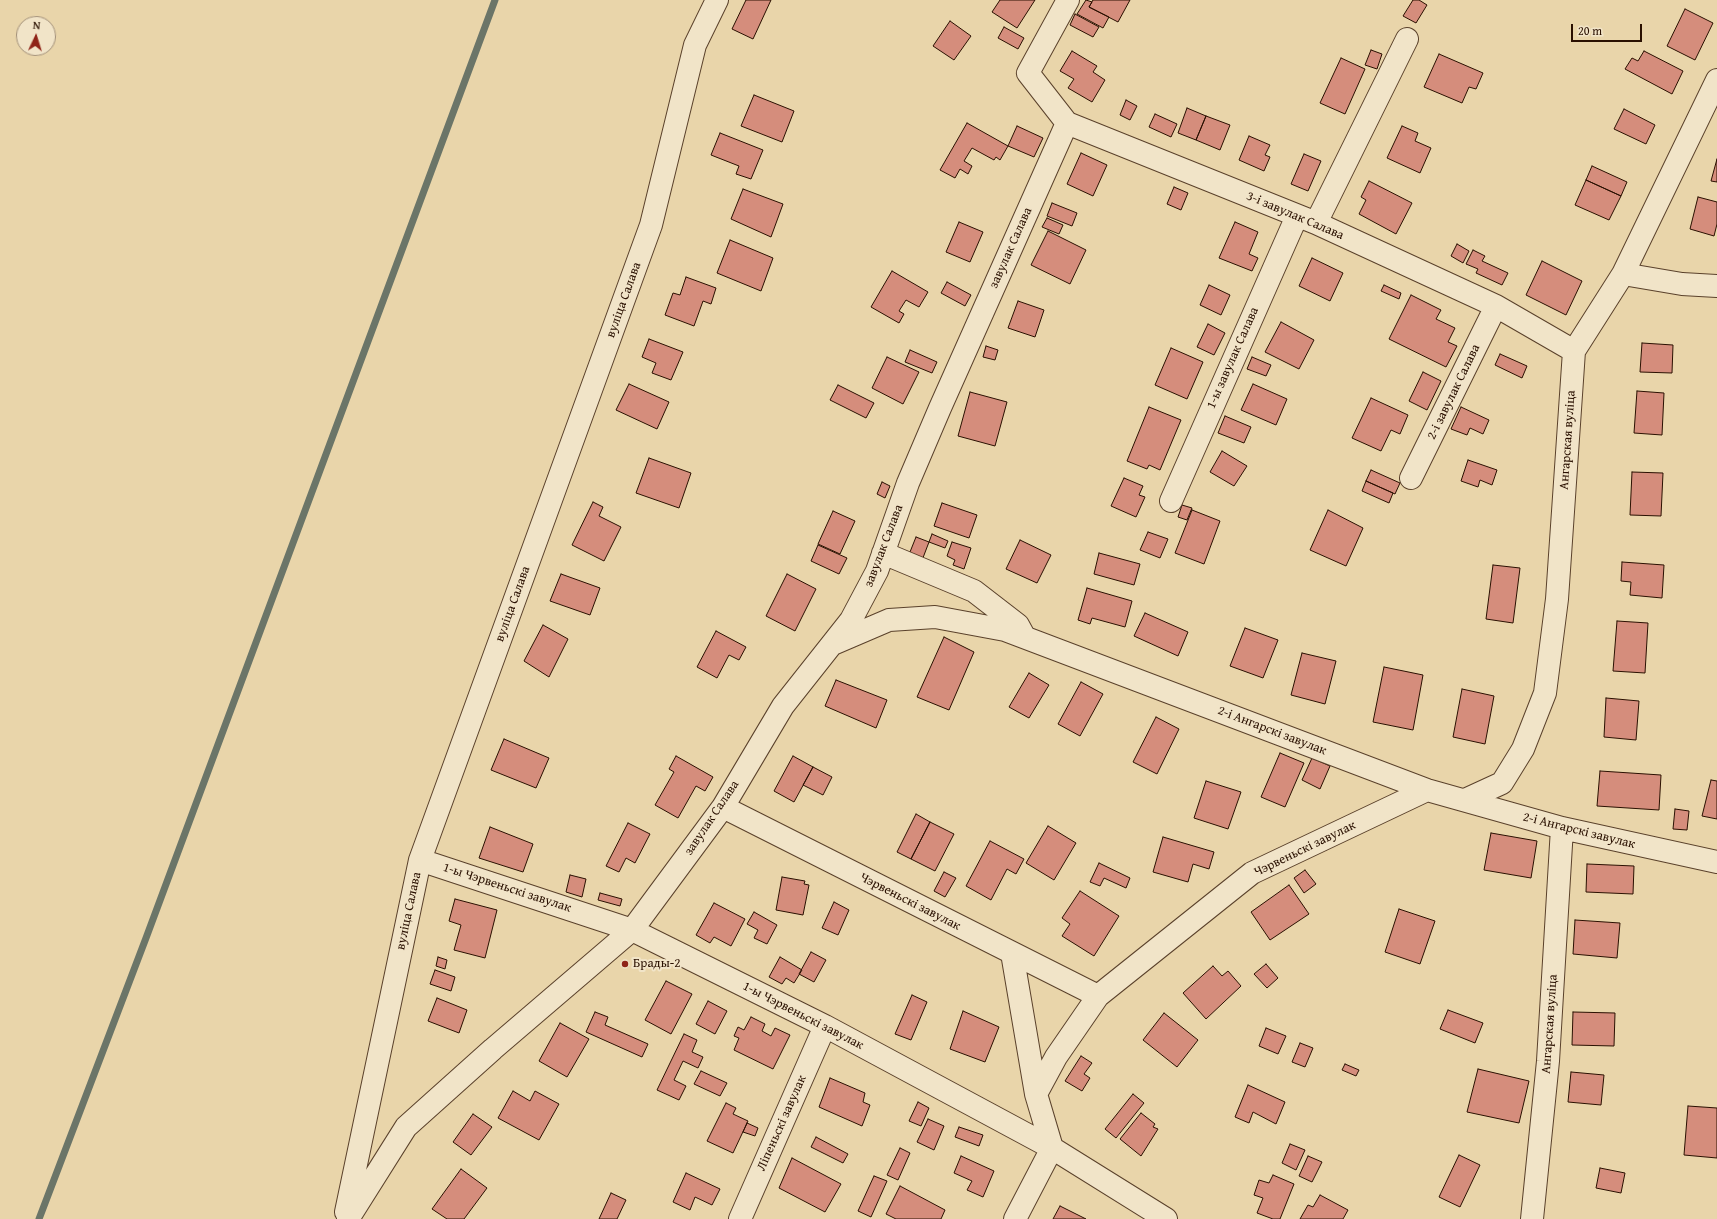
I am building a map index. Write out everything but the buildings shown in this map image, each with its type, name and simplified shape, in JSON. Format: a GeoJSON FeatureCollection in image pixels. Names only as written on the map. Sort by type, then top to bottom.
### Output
{"type":"FeatureCollection","features":[{"type":"Feature","properties":{"kind":"street","name":"вуліца Салава"},"geometry":{"type":"LineString","coordinates":[[345,1219],[420,860],[651,225],[695,45],[717,0]]}},
{"type":"Feature","properties":{"kind":"street"},"geometry":{"type":"LineString","coordinates":[[1067,123],[1028,73],[1068,0]]}},
{"type":"Feature","properties":{"kind":"street","name":"1-ы завулак Салава"},"geometry":{"type":"LineString","coordinates":[[1171,501],[1306,219],[1407,40]]}},
{"type":"Feature","properties":{"kind":"street","name":"Ангарская вуліца"},"geometry":{"type":"LineString","coordinates":[[1465,800],[1502,783],[1523,750],[1545,692],[1557,599],[1574,351],[1623,274],[1717,80]]}},
{"type":"Feature","properties":{"kind":"street","name":"3-і завулак Салава"},"geometry":{"type":"LineString","coordinates":[[1067,123],[1306,219],[1496,306],[1574,351]]}},
{"type":"Feature","properties":{"kind":"street","name":"завулак Салава"},"geometry":{"type":"LineString","coordinates":[[632,930],[723,807],[783,706],[852,620],[877,571],[882,553],[908,483],[1067,123]]}},
{"type":"Feature","properties":{"kind":"street"},"geometry":{"type":"LineString","coordinates":[[1623,274],[1682,284],[1717,286]]}},
{"type":"Feature","properties":{"kind":"street","name":"2-і завулак Салава"},"geometry":{"type":"LineString","coordinates":[[1411,478],[1496,306]]}},
{"type":"Feature","properties":{"kind":"street"},"geometry":{"type":"LineString","coordinates":[[882,553],[974,591],[1018,625],[1025,637]]}},
{"type":"Feature","properties":{"kind":"street","name":"2-і Ангарскі завулак"},"geometry":{"type":"LineString","coordinates":[[832,645],[889,620],[935,617],[1005,630],[1427,790],[1562,828],[1717,862]]}},
{"type":"Feature","properties":{"kind":"street","name":"Чэрвеньскі завулак"},"geometry":{"type":"LineString","coordinates":[[1036,1094],[1056,1057],[1098,996],[1252,873],[1427,790]]}},
{"type":"Feature","properties":{"kind":"street","name":"Чэрвеньскі завулак"},"geometry":{"type":"LineString","coordinates":[[723,807],[1098,996]]}},
{"type":"Feature","properties":{"kind":"street","name":"Ангарская вуліца"},"geometry":{"type":"LineString","coordinates":[[1532,1219],[1548,1061],[1562,828]]}},
{"type":"Feature","properties":{"kind":"street","name":"1-ы Чэрвеньскі завулак"},"geometry":{"type":"LineString","coordinates":[[420,860],[632,930],[825,1026],[1052,1148],[1166,1219]]}},
{"type":"Feature","properties":{"kind":"street"},"geometry":{"type":"LineString","coordinates":[[348,1219],[406,1127],[493,1048],[632,930]]}},
{"type":"Feature","properties":{"kind":"street"},"geometry":{"type":"LineString","coordinates":[[1012,953],[1036,1094],[1052,1148],[1015,1219]]}},
{"type":"Feature","properties":{"kind":"street","name":"Ліпеньскі завулак"},"geometry":{"type":"LineString","coordinates":[[740,1219],[825,1026]]}},
{"type":"Feature","properties":{"kind":"waterway"},"geometry":{"type":"LineString","coordinates":[[39,1219],[146,938],[495,0]]}},
{"type":"Feature","properties":{"kind":"place","name":"Брады-2"},"geometry":{"type":"Point","coordinates":[625,964]}}]}
